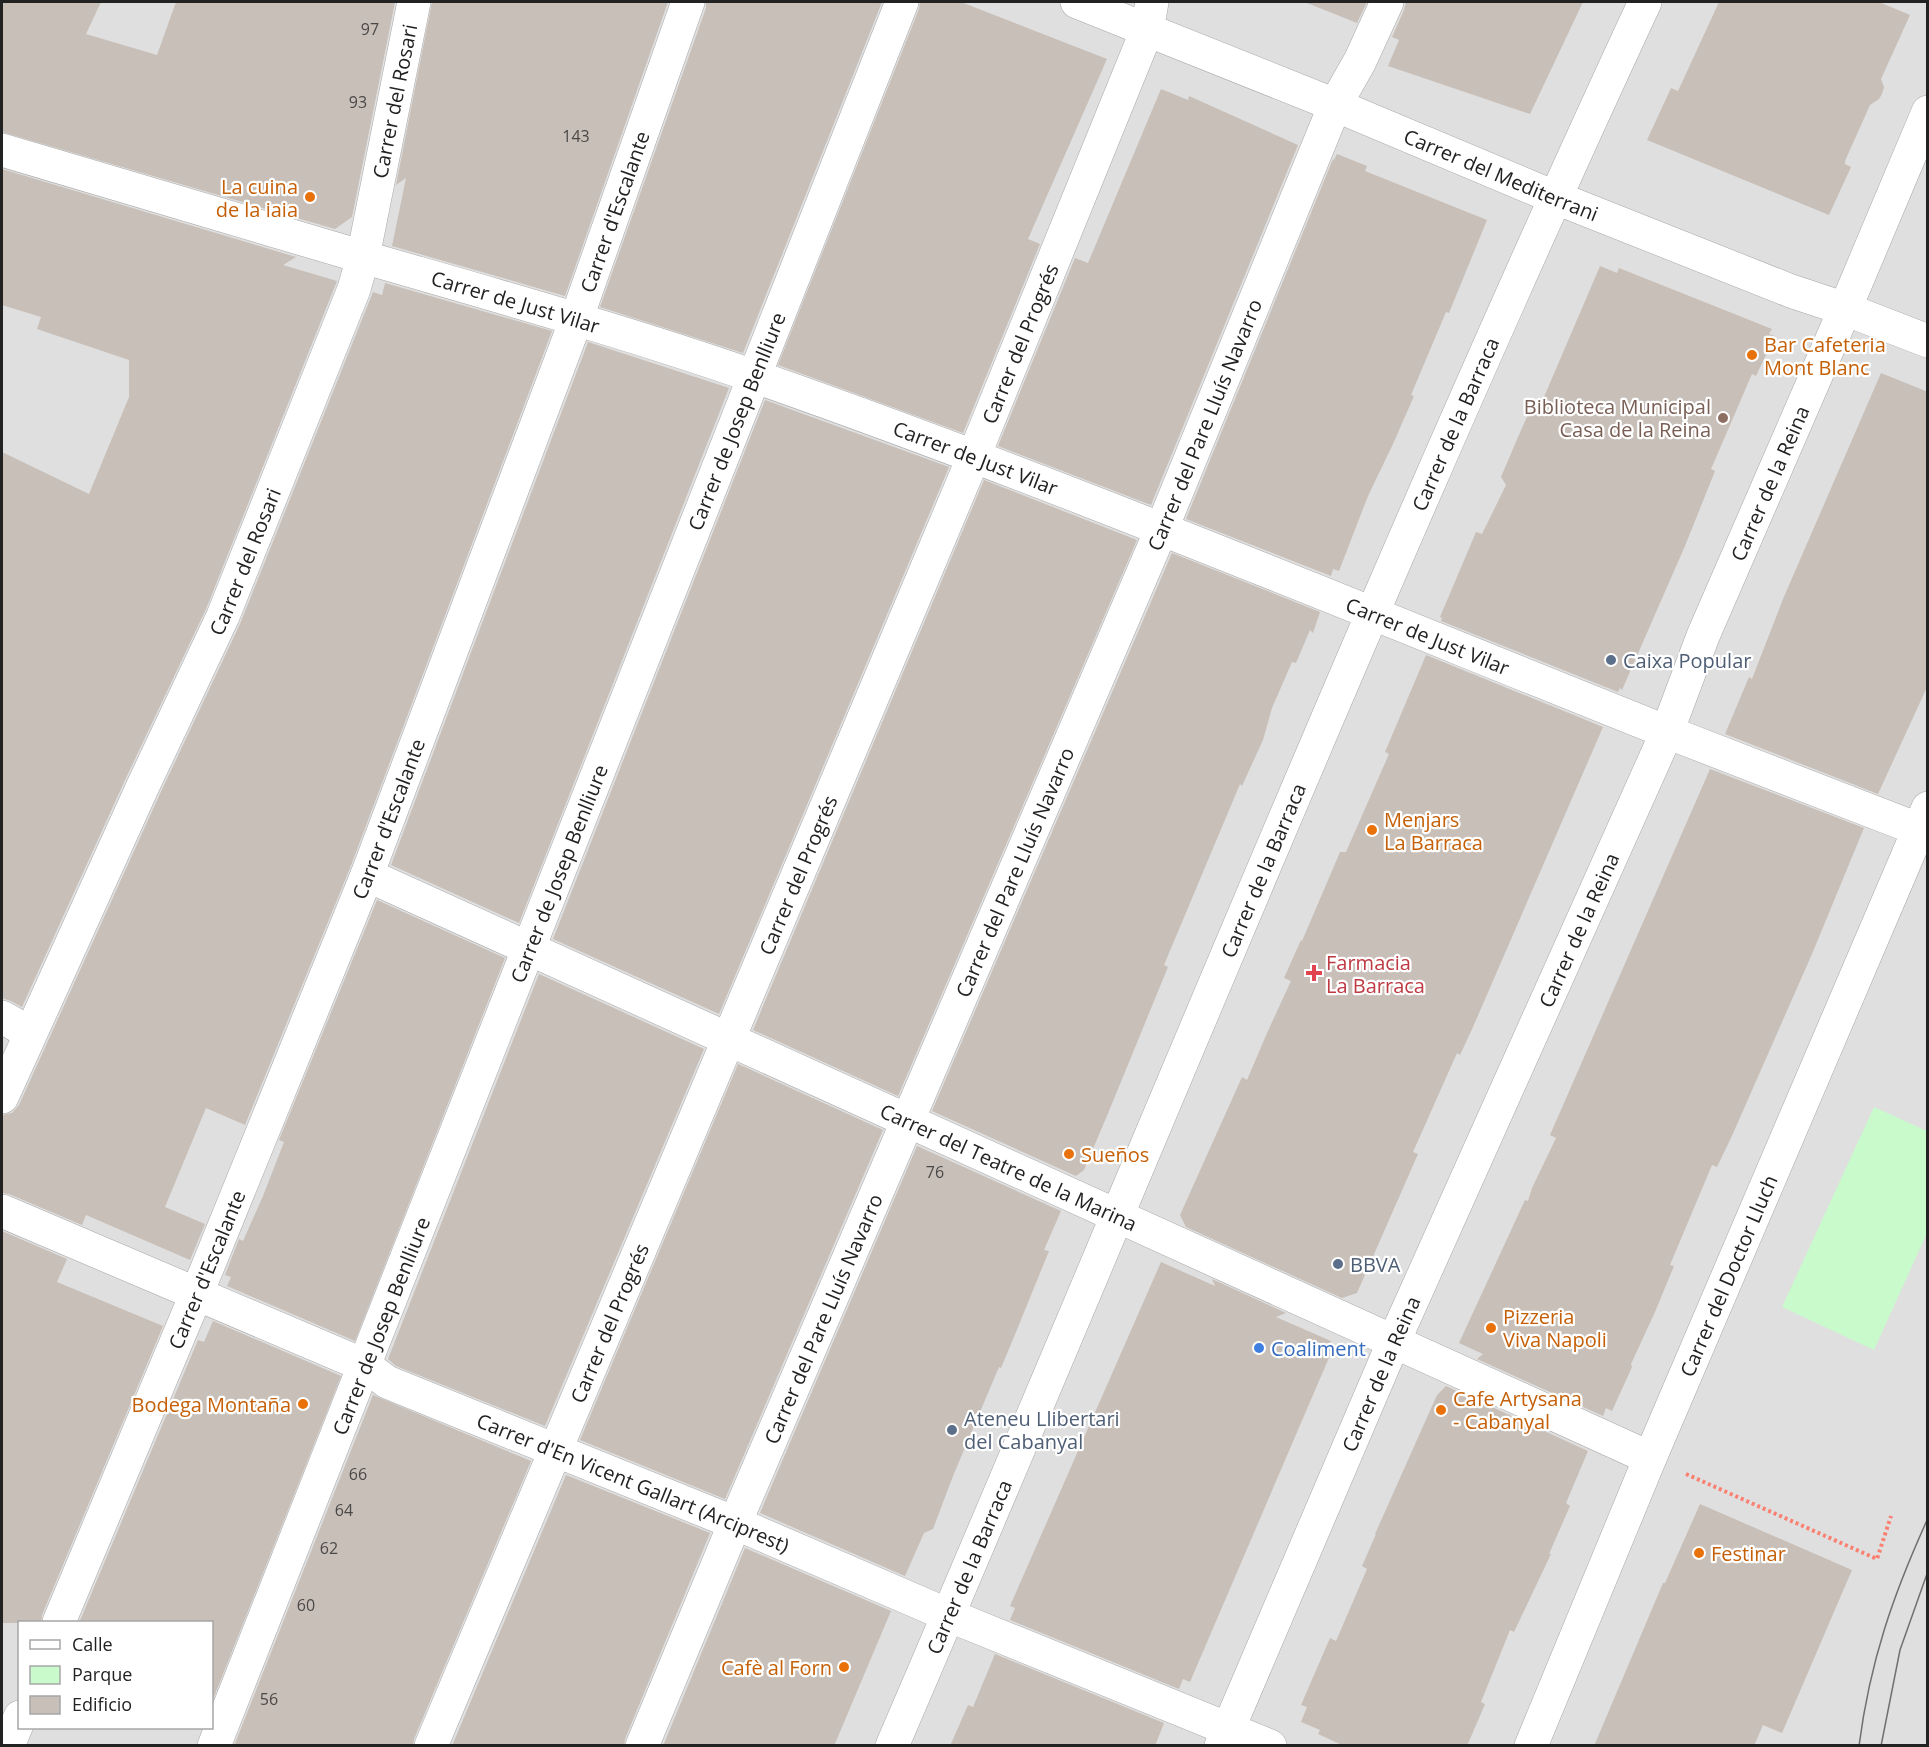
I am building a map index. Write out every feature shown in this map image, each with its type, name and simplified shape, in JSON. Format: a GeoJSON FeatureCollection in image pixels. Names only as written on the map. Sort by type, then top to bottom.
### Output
{"type":"FeatureCollection","features":[{"type":"Feature","properties":{"kind":"street","name":"Carrer del Rosari"},"geometry":{"type":"LineString","coordinates":[[2,1097],[223,616],[354,289],[363,256],[414,2]]}},
{"type":"Feature","properties":{"kind":"street","name":"Carrer d'Escalante"},"geometry":{"type":"LineString","coordinates":[[60,1621],[367,875],[576,320],[688,2]]}},
{"type":"Feature","properties":{"kind":"street","name":"Carrer de Josep Benlliure"},"geometry":{"type":"LineString","coordinates":[[214,1746],[366,1366],[753,376],[902,2]]}},
{"type":"Feature","properties":{"kind":"street","name":"Carrer del Mediterrani"},"geometry":{"type":"LineString","coordinates":[[1077,2],[1150,16],[1335,105],[1554,197],[1791,291],[1928,341]]}},
{"type":"Feature","properties":{"kind":"street","name":"Carrer del Pare Lluís Navarro"},"geometry":{"type":"LineString","coordinates":[[642,1746],[735,1522],[1162,528],[1335,105],[1360,61],[1387,2]]}},
{"type":"Feature","properties":{"kind":"street","name":"Carrer de la Barraca"},"geometry":{"type":"LineString","coordinates":[[892,1746],[1371,614],[1554,197],[1645,2]]}},
{"type":"Feature","properties":{"kind":"street","name":"Carrer del Progrés"},"geometry":{"type":"LineString","coordinates":[[431,1746],[974,456],[1150,16]]}},
{"type":"Feature","properties":{"kind":"street","name":"Carrer de la Reina"},"geometry":{"type":"LineString","coordinates":[[1225,1737],[1394,1341],[1667,732],[1703,636],[1928,112]]}},
{"type":"Feature","properties":{"kind":"street","name":"Carrer de Just Vilar"},"geometry":{"type":"LineString","coordinates":[[2,150],[576,320],[753,376],[974,456],[1162,528],[1667,732],[1924,823]]}},
{"type":"Feature","properties":{"kind":"street","name":"Carrer del Doctor Lluch"},"geometry":{"type":"LineString","coordinates":[[1531,1746],[1650,1458],[1924,823]]}},
{"type":"Feature","properties":{"kind":"street","name":"Carrer del Teatre de la Marina"},"geometry":{"type":"LineString","coordinates":[[367,875],[1650,1458]]}},
{"type":"Feature","properties":{"kind":"street"},"geometry":{"type":"LineString","coordinates":[[2,1017],[30,1033]]}},
{"type":"Feature","properties":{"kind":"street","name":"Carrer d'En Vicent Gallart (Arciprest)"},"geometry":{"type":"LineString","coordinates":[[2,1211],[366,1366],[387,1382],[735,1522],[1225,1737],[1270,1746]]}},
{"type":"Feature","properties":{"kind":"street"},"geometry":{"type":"LineString","coordinates":[[8,1746],[18,1722]]}},
{"type":"Feature","properties":{"kind":"path"},"geometry":{"type":"LineString","coordinates":[[1650,1458],[1877,1558],[1891,1516]]}},
{"type":"Feature","properties":{"kind":"shaded area"},"geometry":{"type":"Polygon","coordinates":[[[2,2],[1927,2],[1927,1745],[2,1746],[2,2]]]}},
{"type":"Feature","properties":{"kind":"green space"},"geometry":{"type":"Polygon","coordinates":[[[1874,1107],[1927,1131],[1927,1233],[1874,1350],[1782,1307],[1874,1107]]]}},
{"type":"Feature","properties":{"kind":"building"},"geometry":{"type":"Polygon","coordinates":[[[2,2],[101,2],[86,34],[157,55],[176,2],[395,2],[352,217],[335,229],[2,132],[2,2]]]}},
{"type":"Feature","properties":{"kind":"building"},"geometry":{"type":"Polygon","coordinates":[[[432,2],[668,2],[565,296],[392,246],[406,178],[396,185],[432,2]]]}},
{"type":"Feature","properties":{"kind":"building"},"geometry":{"type":"Polygon","coordinates":[[[706,2],[882,2],[743,353],[600,307],[706,8],[706,2]]]}},
{"type":"Feature","properties":{"kind":"building"},"geometry":{"type":"Polygon","coordinates":[[[920,2],[961,2],[1107,59],[1028,239],[1040,244],[963,433],[778,365],[920,2]]]}},
{"type":"Feature","properties":{"kind":"building"},"geometry":{"type":"Polygon","coordinates":[[[1308,2],[1367,2],[1357,23],[1308,2]]]}},
{"type":"Feature","properties":{"kind":"building"},"geometry":{"type":"Polygon","coordinates":[[[1406,2],[1583,2],[1530,114],[1388,66],[1399,40],[1392,37],[1406,2]]]}},
{"type":"Feature","properties":{"kind":"building"},"geometry":{"type":"Polygon","coordinates":[[[1719,2],[1879,2],[1910,15],[1881,79],[1884,87],[1882,94],[1870,105],[1845,161],[1845,164],[1851,167],[1829,215],[1647,140],[1671,88],[1678,91],[1719,2]]]}},
{"type":"Feature","properties":{"kind":"building"},"geometry":{"type":"Polygon","coordinates":[[[1161,89],[1188,100],[1189,96],[1298,145],[1151,505],[998,446],[1075,258],[1088,263],[1161,89]]]}},
{"type":"Feature","properties":{"kind":"building"},"geometry":{"type":"Polygon","coordinates":[[[1337,154],[1367,166],[1365,171],[1487,220],[1449,313],[1446,312],[1411,395],[1414,396],[1368,496],[1339,571],[1333,569],[1331,576],[1186,519],[1337,154]]]}},
{"type":"Feature","properties":{"kind":"building"},"geometry":{"type":"Polygon","coordinates":[[[2,169],[296,257],[283,265],[337,281],[206,609],[22,1007],[2,998],[2,452],[89,494],[129,397],[129,360],[37,329],[41,317],[2,305],[2,169]]]}},
{"type":"Feature","properties":{"kind":"building"},"geometry":{"type":"Polygon","coordinates":[[[1600,266],[1617,273],[1619,268],[1772,329],[1769,334],[1775,336],[1756,376],[1752,374],[1711,469],[1715,471],[1685,546],[1622,690],[1620,688],[1618,692],[1441,621],[1440,617],[1476,532],[1482,534],[1506,485],[1501,477],[1518,437],[1534,401],[1541,404],[1600,266]]]}},
{"type":"Feature","properties":{"kind":"building"},"geometry":{"type":"Polygon","coordinates":[[[385,283],[552,331],[350,868],[245,1125],[206,1108],[165,1207],[205,1224],[190,1260],[86,1215],[82,1225],[2,1193],[2,1115],[12,1113],[19,1105],[240,624],[373,292],[382,295],[385,283]]]}},
{"type":"Feature","properties":{"kind":"building"},"geometry":{"type":"Polygon","coordinates":[[[588,342],[729,388],[519,923],[391,865],[588,342]]]}},
{"type":"Feature","properties":{"kind":"building"},"geometry":{"type":"Polygon","coordinates":[[[1881,373],[1928,392],[1928,685],[1878,794],[1725,734],[1749,677],[1752,679],[1783,599],[1881,373]]]}},
{"type":"Feature","properties":{"kind":"building"},"geometry":{"type":"Polygon","coordinates":[[[765,400],[949,467],[719,1014],[553,939],[765,400]]]}},
{"type":"Feature","properties":{"kind":"building"},"geometry":{"type":"Polygon","coordinates":[[[984,480],[1137,540],[898,1096],[753,1030],[984,480]]]}},
{"type":"Feature","properties":{"kind":"building"},"geometry":{"type":"Polygon","coordinates":[[[1172,553],[1320,612],[1313,633],[1310,630],[1296,663],[1292,662],[1272,708],[1263,740],[1242,786],[1240,784],[1164,965],[1168,967],[1109,1111],[1084,1170],[1076,1176],[932,1111],[1172,553]]]}},
{"type":"Feature","properties":{"kind":"building"},"geometry":{"type":"Polygon","coordinates":[[[1426,655],[1603,727],[1473,1027],[1460,1055],[1457,1053],[1413,1152],[1418,1154],[1357,1293],[1342,1298],[1186,1227],[1180,1215],[1242,1077],[1247,1080],[1291,981],[1284,978],[1340,852],[1346,852],[1389,754],[1385,752],[1426,655]]]}},
{"type":"Feature","properties":{"kind":"building"},"geometry":{"type":"Polygon","coordinates":[[[1710,769],[1864,828],[1812,954],[1731,1138],[1717,1167],[1712,1165],[1670,1265],[1674,1266],[1631,1364],[1632,1367],[1612,1411],[1606,1408],[1603,1416],[1477,1359],[1483,1354],[1459,1343],[1556,1138],[1550,1135],[1710,769]]]}},
{"type":"Feature","properties":{"kind":"building"},"geometry":{"type":"Polygon","coordinates":[[[377,900],[505,958],[355,1341],[227,1286],[231,1277],[225,1275],[239,1239],[243,1241],[263,1196],[284,1142],[279,1140],[377,900]]]}},
{"type":"Feature","properties":{"kind":"building"},"geometry":{"type":"Polygon","coordinates":[[[539,974],[704,1049],[545,1426],[396,1366],[388,1359],[539,974]]]}},
{"type":"Feature","properties":{"kind":"building"},"geometry":{"type":"Polygon","coordinates":[[[738,1064],[883,1130],[725,1499],[580,1440],[738,1064]]]}},
{"type":"Feature","properties":{"kind":"building"},"geometry":{"type":"Polygon","coordinates":[[[917,1146],[1061,1211],[1044,1250],[1049,1251],[953,1476],[933,1529],[924,1533],[905,1576],[760,1513],[917,1146]]]}},
{"type":"Feature","properties":{"kind":"building"},"geometry":{"type":"Polygon","coordinates":[[[2,1231],[67,1259],[57,1282],[163,1326],[41,1621],[2,1623],[2,1231]]]}},
{"type":"Feature","properties":{"kind":"building"},"geometry":{"type":"Polygon","coordinates":[[[1161,1262],[1215,1286],[1212,1279],[1286,1313],[1276,1317],[1331,1341],[1330,1344],[1334,1346],[1190,1682],[1183,1679],[1179,1689],[1010,1620],[1015,1608],[1010,1606],[1161,1262]]]}},
{"type":"Feature","properties":{"kind":"building"},"geometry":{"type":"Polygon","coordinates":[[[213,1321],[341,1376],[213,1699],[213,1621],[80,1621],[198,1340],[204,1342],[213,1321]]]}},
{"type":"Feature","properties":{"kind":"building"},"geometry":{"type":"Polygon","coordinates":[[[1446,1386],[1588,1451],[1566,1503],[1570,1506],[1549,1554],[1551,1554],[1514,1632],[1510,1630],[1481,1702],[1485,1704],[1467,1746],[1344,1746],[1318,1734],[1320,1730],[1301,1722],[1307,1707],[1301,1705],[1330,1638],[1336,1641],[1367,1569],[1362,1566],[1375,1534],[1437,1395],[1446,1386]]]}},
{"type":"Feature","properties":{"kind":"building"},"geometry":{"type":"Polygon","coordinates":[[[373,1395],[531,1461],[413,1746],[234,1746],[373,1395]]]}},
{"type":"Feature","properties":{"kind":"building"},"geometry":{"type":"Polygon","coordinates":[[[566,1475],[710,1533],[624,1746],[452,1746],[566,1475]]]}},
{"type":"Feature","properties":{"kind":"building"},"geometry":{"type":"Polygon","coordinates":[[[1700,1504],[1852,1570],[1782,1733],[1763,1725],[1754,1746],[1594,1746],[1663,1583],[1665,1583],[1700,1504]]]}},
{"type":"Feature","properties":{"kind":"building"},"geometry":{"type":"Polygon","coordinates":[[[745,1548],[891,1611],[834,1746],[663,1746],[745,1548]]]}},
{"type":"Feature","properties":{"kind":"building"},"geometry":{"type":"Polygon","coordinates":[[[995,1654],[1164,1723],[1155,1746],[950,1746],[968,1705],[973,1707],[995,1654]]]}},
{"type":"Feature","properties":{"kind":"tram line"},"geometry":{"type":"LineString","coordinates":[[1859,1746],[1870,1685],[1884,1629],[1928,1518]]}},
{"type":"Feature","properties":{"kind":"tram line"},"geometry":{"type":"LineString","coordinates":[[1881,1746],[1900,1650],[1928,1571]]}},
{"type":"Feature","properties":{"kind":"place","name":"La cuina de la iaia"},"geometry":{"type":"Point","coordinates":[310,197]}},
{"type":"Feature","properties":{"kind":"place","name":"Bar Cafeteria Mont Blanc"},"geometry":{"type":"Point","coordinates":[1752,355]}},
{"type":"Feature","properties":{"kind":"place","name":"Biblioteca Municipal Casa de la Reina"},"geometry":{"type":"Point","coordinates":[1723,418]}},
{"type":"Feature","properties":{"kind":"place","name":"Caixa Popular"},"geometry":{"type":"Point","coordinates":[1611,660]}},
{"type":"Feature","properties":{"kind":"place","name":"Menjars La Barraca"},"geometry":{"type":"Point","coordinates":[1372,830]}},
{"type":"Feature","properties":{"kind":"place","name":"Farmacia La Barraca"},"geometry":{"type":"Point","coordinates":[1314,973]}},
{"type":"Feature","properties":{"kind":"place","name":"Sueños"},"geometry":{"type":"Point","coordinates":[1069,1154]}},
{"type":"Feature","properties":{"kind":"place","name":"BBVA"},"geometry":{"type":"Point","coordinates":[1338,1264]}},
{"type":"Feature","properties":{"kind":"place","name":"Pizzeria Viva Napoli"},"geometry":{"type":"Point","coordinates":[1491,1328]}},
{"type":"Feature","properties":{"kind":"place","name":"Coaliment"},"geometry":{"type":"Point","coordinates":[1259,1348]}},
{"type":"Feature","properties":{"kind":"place","name":"Bodega Montaña"},"geometry":{"type":"Point","coordinates":[303,1404]}},
{"type":"Feature","properties":{"kind":"place","name":"Cafe Artysana - Cabanyal"},"geometry":{"type":"Point","coordinates":[1441,1410]}},
{"type":"Feature","properties":{"kind":"place","name":"Ateneu Llibertari del Cabanyal"},"geometry":{"type":"Point","coordinates":[952,1430]}},
{"type":"Feature","properties":{"kind":"place","name":"Festinar"},"geometry":{"type":"Point","coordinates":[1699,1553]}},
{"type":"Feature","properties":{"kind":"place","name":"Cafè al Forn"},"geometry":{"type":"Point","coordinates":[844,1667]}}]}
